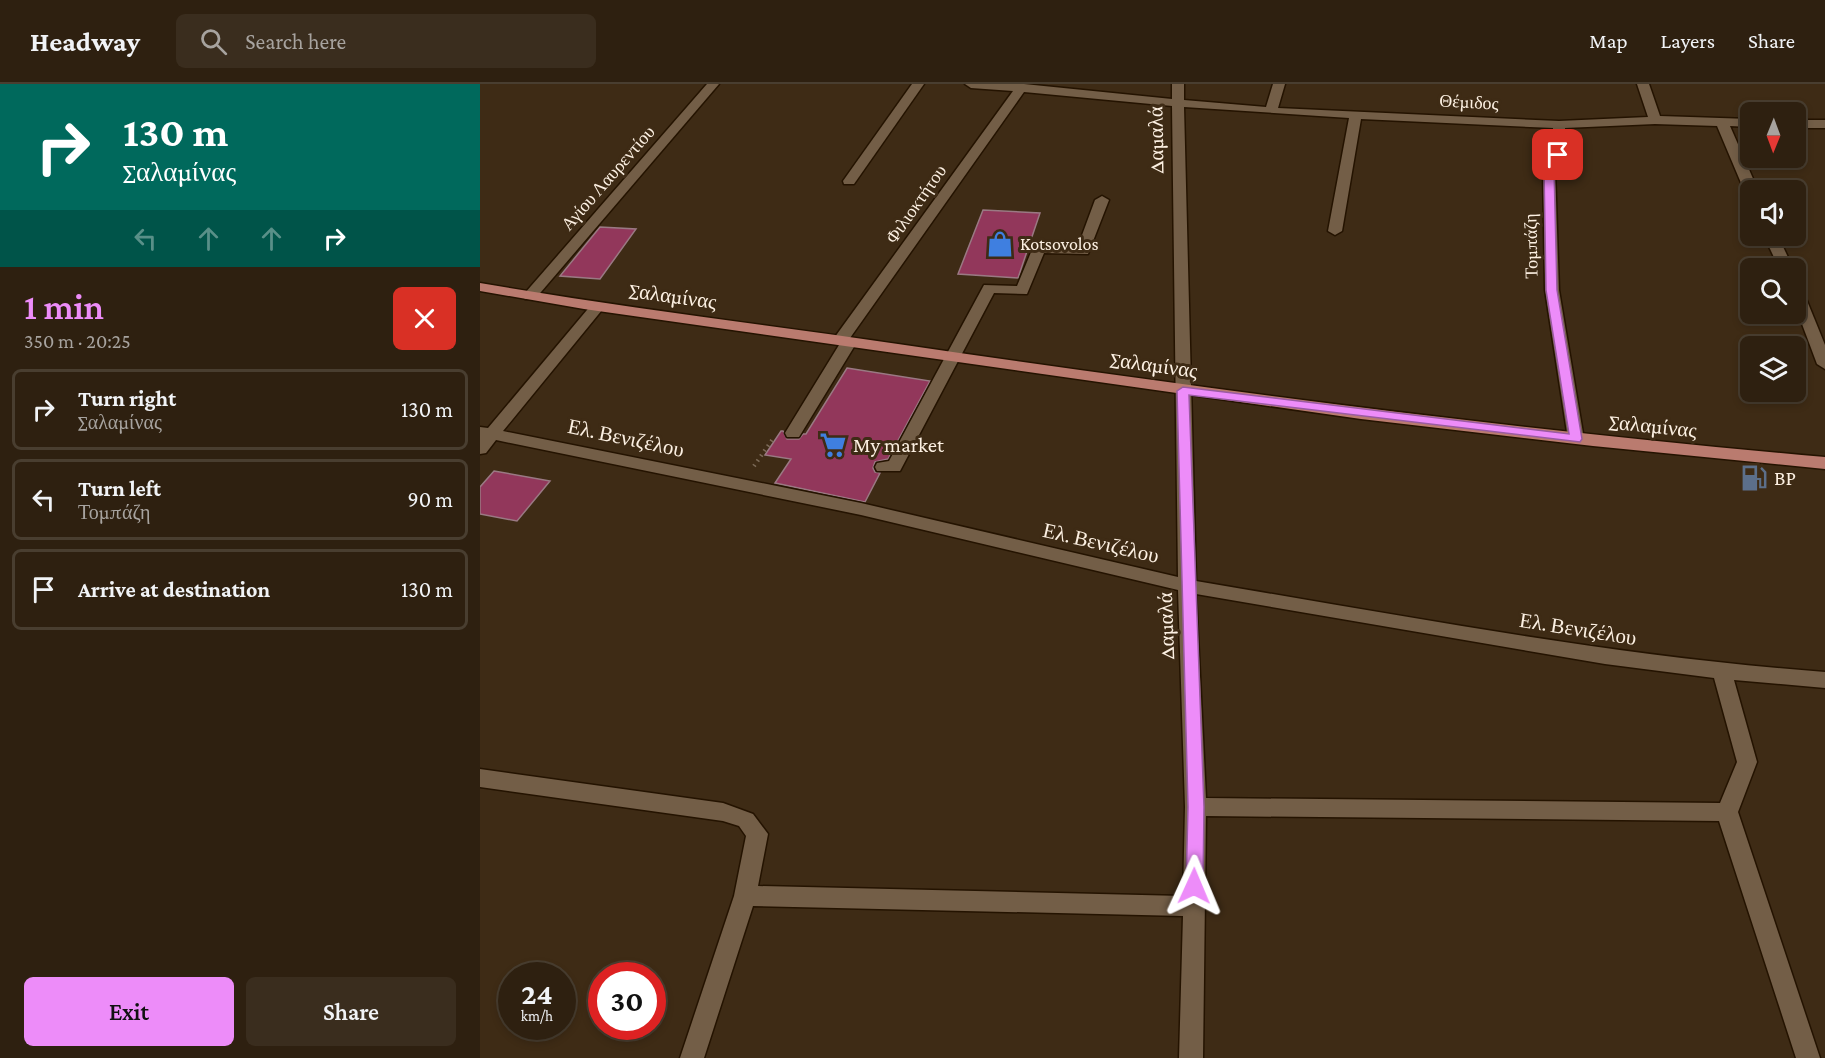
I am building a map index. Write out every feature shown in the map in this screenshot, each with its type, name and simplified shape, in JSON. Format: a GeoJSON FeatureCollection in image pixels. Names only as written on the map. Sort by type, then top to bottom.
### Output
{"type":"FeatureCollection","features":[{"type":"Feature","properties":{"kind":"main road","name":"Σαλαμίνας"},"geometry":{"type":"LineString","coordinates":[[480,286],[597,307],[1183,391],[1576,439],[1825,463]]}},
{"type":"Feature","properties":{"kind":"street","name":"Αγίου Λαυρεντίου"},"geometry":{"type":"LineString","coordinates":[[530,296],[713,84]]}},
{"type":"Feature","properties":{"kind":"street"},"geometry":{"type":"LineString","coordinates":[[849,181],[918,84]]}},
{"type":"Feature","properties":{"kind":"street","name":"Θέμιδος"},"geometry":{"type":"LineString","coordinates":[[971,84],[1270,111],[1559,125],[1655,120],[1740,123]]}},
{"type":"Feature","properties":{"kind":"street","name":"Δαμαλά"},"geometry":{"type":"LineString","coordinates":[[1178,84],[1187,586],[1196,807],[1191,1058]]}},
{"type":"Feature","properties":{"kind":"street"},"geometry":{"type":"LineString","coordinates":[[1270,111],[1279,84]]}},
{"type":"Feature","properties":{"kind":"street"},"geometry":{"type":"LineString","coordinates":[[1643,84],[1655,120]]}},
{"type":"Feature","properties":{"kind":"street","name":"Φιλιοκτήτου"},"geometry":{"type":"LineString","coordinates":[[793,433],[844,341],[1022,87]]}},
{"type":"Feature","properties":{"kind":"street"},"geometry":{"type":"LineString","coordinates":[[1335,231],[1356,115]]}},
{"type":"Feature","properties":{"kind":"street"},"geometry":{"type":"LineString","coordinates":[[1722,122],[1747,180]]}},
{"type":"Feature","properties":{"kind":"street"},"geometry":{"type":"LineString","coordinates":[[1806,124],[1825,124]]}},
{"type":"Feature","properties":{"kind":"street","name":"Τομπάζη"},"geometry":{"type":"LineString","coordinates":[[1559,125],[1558,155],[1549,168],[1552,290],[1576,439]]}},
{"type":"Feature","properties":{"kind":"street"},"geometry":{"type":"LineString","coordinates":[[883,468],[894,467],[989,288],[1022,291],[1039,248],[1083,251],[1102,200]]}},
{"type":"Feature","properties":{"kind":"street"},"geometry":{"type":"LineString","coordinates":[[480,449],[486,433],[597,307]]}},
{"type":"Feature","properties":{"kind":"street"},"geometry":{"type":"LineString","coordinates":[[1806,316],[1825,364]]}},
{"type":"Feature","properties":{"kind":"street","name":"Ελ. Βενιζέλου"},"geometry":{"type":"LineString","coordinates":[[486,433],[861,509],[1187,586],[1582,653],[1722,672],[1825,680]]}},
{"type":"Feature","properties":{"kind":"street"},"geometry":{"type":"LineString","coordinates":[[1722,672],[1747,762],[1727,812],[1808,1058]]}},
{"type":"Feature","properties":{"kind":"street"},"geometry":{"type":"LineString","coordinates":[[480,778],[723,812],[746,820],[757,834],[745,896],[692,1058]]}},
{"type":"Feature","properties":{"kind":"street"},"geometry":{"type":"LineString","coordinates":[[1196,807],[1727,812]]}},
{"type":"Feature","properties":{"kind":"street"},"geometry":{"type":"LineString","coordinates":[[745,896],[1194,906]]}},
{"type":"Feature","properties":{"kind":"building","name":"Kotsovolos"},"geometry":{"type":"Polygon","coordinates":[[[983,210],[1040,213],[1018,278],[958,274],[983,210]]]}},
{"type":"Feature","properties":{"kind":"building"},"geometry":{"type":"Polygon","coordinates":[[[600,227],[636,229],[600,279],[560,276],[600,227]]]}},
{"type":"Feature","properties":{"kind":"building","name":"My market"},"geometry":{"type":"Polygon","coordinates":[[[847,368],[930,381],[888,459],[875,462],[873,468],[875,472],[880,473],[865,502],[775,483],[791,459],[765,455],[781,431],[787,439],[799,439],[806,434],[847,368]]]}},
{"type":"Feature","properties":{"kind":"building"},"geometry":{"type":"Polygon","coordinates":[[[494,471],[550,481],[517,521],[480,514],[480,487],[494,471]]]}},
{"type":"Feature","properties":{"kind":"place","name":"Kotsovolos"},"geometry":{"type":"Point","coordinates":[1000,244]}},
{"type":"Feature","properties":{"kind":"place","name":"My market"},"geometry":{"type":"Point","coordinates":[833,445]}},
{"type":"Feature","properties":{"kind":"place","name":"BP"},"geometry":{"type":"Point","coordinates":[1754,478]}},
{"type":"Feature","properties":{"kind":"route"},"geometry":{"type":"LineString","coordinates":[[1194,886],[1196,807],[1187,586],[1183,391],[1576,439],[1552,290],[1549,168],[1558,155]]}}]}
